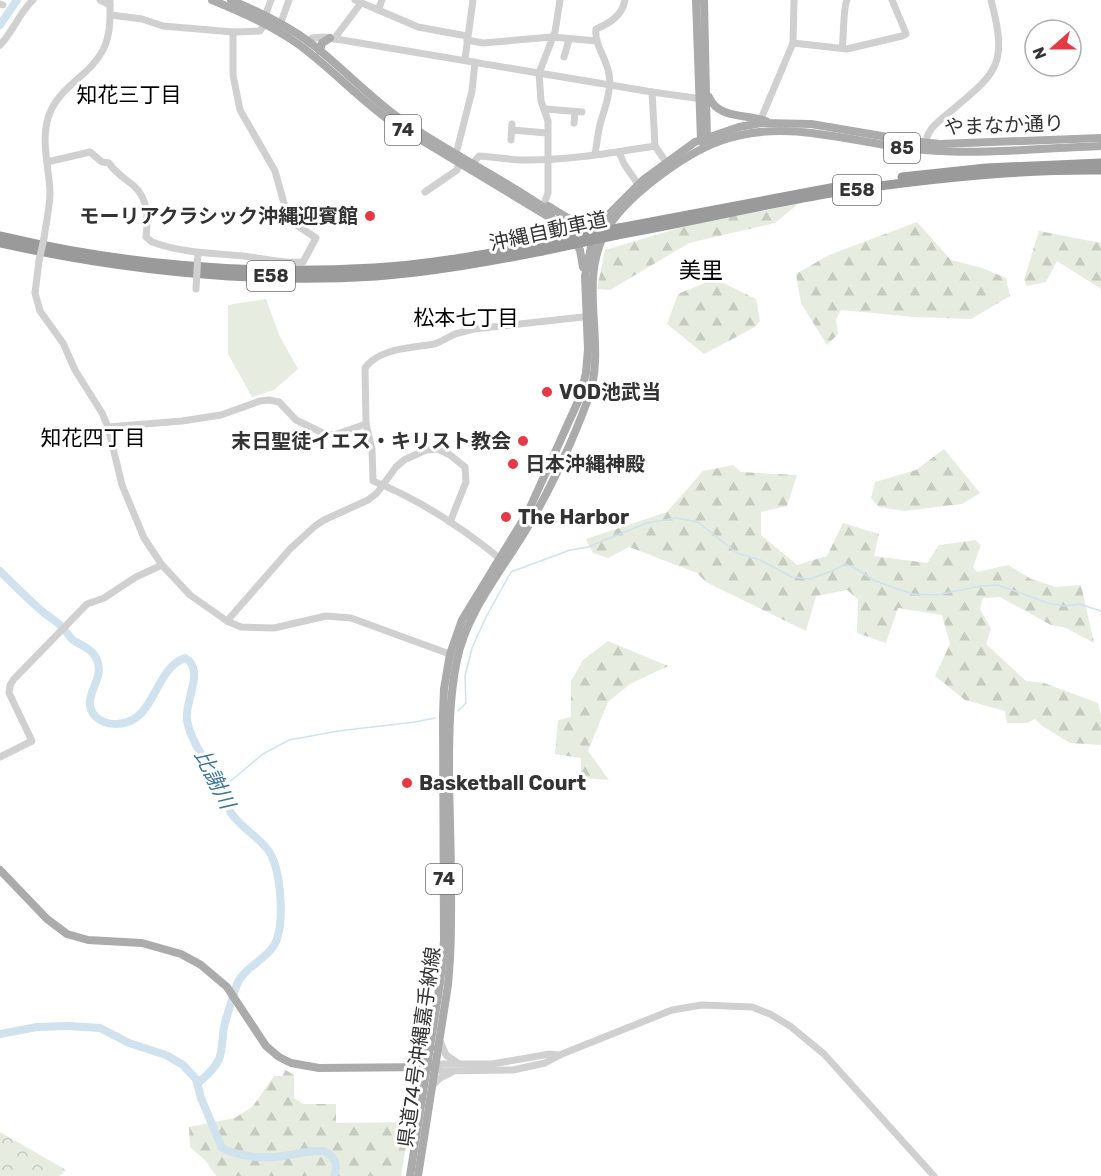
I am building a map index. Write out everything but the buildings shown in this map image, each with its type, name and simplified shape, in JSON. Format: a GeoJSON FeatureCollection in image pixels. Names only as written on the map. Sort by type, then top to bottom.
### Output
{"type":"FeatureCollection","features":[{"type":"Feature","properties":{"kind":"highway","name":"沖縄自動車道"},"geometry":{"type":"LineString","coordinates":[[0,243],[75,259],[142,268],[281,277],[375,276],[458,267],[808,190],[910,176],[1031,165],[1101,163]]}},
{"type":"Feature","properties":{"kind":"highway","name":"沖縄自動車道"},"geometry":{"type":"LineString","coordinates":[[618,231],[837,192],[900,184],[1043,171],[1101,170]]}},
{"type":"Feature","properties":{"kind":"highway","name":"沖縄自動車道"},"geometry":{"type":"LineString","coordinates":[[0,236],[142,261],[280,269],[375,268],[541,247]]}},
{"type":"Feature","properties":{"kind":"main road","name":"74"},"geometry":{"type":"LineString","coordinates":[[212,0],[280,25],[306,45],[373,109],[413,136],[557,222],[595,242]]}},
{"type":"Feature","properties":{"kind":"main road","name":"74"},"geometry":{"type":"LineString","coordinates":[[231,0],[320,51],[378,102],[456,154],[543,205],[595,242]]}},
{"type":"Feature","properties":{"kind":"main road"},"geometry":{"type":"LineString","coordinates":[[696,0],[704,94],[712,105],[722,112],[766,121]]}},
{"type":"Feature","properties":{"kind":"main road"},"geometry":{"type":"LineString","coordinates":[[704,0],[705,141]]}},
{"type":"Feature","properties":{"kind":"main road"},"geometry":{"type":"LineString","coordinates":[[320,51],[322,43],[332,38]]}},
{"type":"Feature","properties":{"kind":"main road","name":"やまなか通り"},"geometry":{"type":"LineString","coordinates":[[595,242],[606,217],[638,184],[666,162],[705,141],[740,127],[766,121],[811,124],[924,147],[982,151],[1101,146]]}},
{"type":"Feature","properties":{"kind":"main road","name":"やまなか通り"},"geometry":{"type":"LineString","coordinates":[[595,242],[627,204],[705,141],[778,130],[821,134],[893,147],[1101,138]]}},
{"type":"Feature","properties":{"kind":"main road"},"geometry":{"type":"LineString","coordinates":[[543,205],[582,224],[595,224],[606,217]]}},
{"type":"Feature","properties":{"kind":"main road"},"geometry":{"type":"LineString","coordinates":[[557,222],[578,244],[585,276]]}},
{"type":"Feature","properties":{"kind":"main road","name":"県道74号沖縄嘉手納線"},"geometry":{"type":"LineString","coordinates":[[590,316],[585,276],[595,242]]}},
{"type":"Feature","properties":{"kind":"main road","name":"県道74号沖縄嘉手納線"},"geometry":{"type":"LineString","coordinates":[[418,1172],[432,1086],[430,1047],[444,941],[444,689],[462,620],[502,561],[528,512],[580,397],[586,373],[595,242]]}},
{"type":"Feature","properties":{"kind":"main road","name":"県道74号沖縄嘉手納線"},"geometry":{"type":"LineString","coordinates":[[410,1176],[448,985],[450,950],[449,759],[454,655]]}},
{"type":"Feature","properties":{"kind":"main road"},"geometry":{"type":"LineString","coordinates":[[0,870],[47,919],[67,934],[88,940],[142,943],[181,954],[207,969],[227,987],[266,1046],[291,1063],[318,1068],[431,1067]]}},
{"type":"Feature","properties":{"kind":"main road"},"geometry":{"type":"LineString","coordinates":[[406,1068],[422,1057],[430,1047]]}},
{"type":"Feature","properties":{"kind":"street"},"geometry":{"type":"LineString","coordinates":[[0,45],[33,0]]}},
{"type":"Feature","properties":{"kind":"street"},"geometry":{"type":"LineString","coordinates":[[100,0],[110,2],[111,15],[110,27],[102,51],[88,70],[64,90],[52,108],[45,132],[50,195],[35,293],[40,311],[63,343],[75,370],[108,427],[122,485],[144,538],[162,566],[190,595],[227,621],[241,627],[263,628],[326,616],[351,618],[454,655]]}},
{"type":"Feature","properties":{"kind":"street"},"geometry":{"type":"LineString","coordinates":[[111,15],[142,19],[163,26],[233,32],[260,31],[271,0]]}},
{"type":"Feature","properties":{"kind":"street"},"geometry":{"type":"LineString","coordinates":[[280,25],[289,0]]}},
{"type":"Feature","properties":{"kind":"street"},"geometry":{"type":"LineString","coordinates":[[378,10],[382,0]]}},
{"type":"Feature","properties":{"kind":"street"},"geometry":{"type":"LineString","coordinates":[[465,59],[473,0]]}},
{"type":"Feature","properties":{"kind":"street"},"geometry":{"type":"LineString","coordinates":[[543,205],[548,193],[548,121],[542,101],[539,73],[552,38],[560,0]]}},
{"type":"Feature","properties":{"kind":"street"},"geometry":{"type":"LineString","coordinates":[[595,154],[610,75],[597,41],[596,29],[610,23],[618,15],[625,0]]}},
{"type":"Feature","properties":{"kind":"street"},"geometry":{"type":"LineString","coordinates":[[766,121],[793,43],[794,0]]}},
{"type":"Feature","properties":{"kind":"street"},"geometry":{"type":"LineString","coordinates":[[842,48],[845,5],[848,0]]}},
{"type":"Feature","properties":{"kind":"street"},"geometry":{"type":"LineString","coordinates":[[793,43],[855,48],[906,34],[892,0]]}},
{"type":"Feature","properties":{"kind":"street"},"geometry":{"type":"LineString","coordinates":[[924,147],[926,135],[935,124],[980,86],[994,68],[1000,46],[991,0]]}},
{"type":"Feature","properties":{"kind":"street"},"geometry":{"type":"LineString","coordinates":[[332,38],[358,1],[418,27],[483,43],[552,38],[597,41]]}},
{"type":"Feature","properties":{"kind":"street"},"geometry":{"type":"LineString","coordinates":[[47,162],[90,152],[102,162],[109,163],[115,172],[135,187],[143,197],[148,217],[146,237],[161,245],[198,253],[303,262],[316,238],[292,222],[287,214],[275,171],[240,110],[233,75],[233,32]]}},
{"type":"Feature","properties":{"kind":"street"},"geometry":{"type":"LineString","coordinates":[[306,45],[317,37],[332,38],[652,92],[695,98],[704,94]]}},
{"type":"Feature","properties":{"kind":"street"},"geometry":{"type":"LineString","coordinates":[[564,57],[569,40]]}},
{"type":"Feature","properties":{"kind":"street"},"geometry":{"type":"LineString","coordinates":[[425,192],[457,170],[459,163],[456,154],[472,91],[475,62]]}},
{"type":"Feature","properties":{"kind":"street"},"geometry":{"type":"LineString","coordinates":[[652,92],[655,146],[666,162]]}},
{"type":"Feature","properties":{"kind":"street"},"geometry":{"type":"LineString","coordinates":[[545,109],[578,112],[574,123]]}},
{"type":"Feature","properties":{"kind":"street"},"geometry":{"type":"LineString","coordinates":[[511,140],[512,127],[547,133]]}},
{"type":"Feature","properties":{"kind":"street"},"geometry":{"type":"LineString","coordinates":[[473,163],[479,156],[521,160],[548,159],[655,146]]}},
{"type":"Feature","properties":{"kind":"street"},"geometry":{"type":"LineString","coordinates":[[619,152],[624,164],[638,184]]}},
{"type":"Feature","properties":{"kind":"street"},"geometry":{"type":"LineString","coordinates":[[196,289],[198,253]]}},
{"type":"Feature","properties":{"kind":"street"},"geometry":{"type":"LineString","coordinates":[[502,561],[481,543],[450,522],[372,479],[372,449],[366,424],[363,374],[365,368],[373,360],[402,349],[436,343],[474,329],[590,316]]}},
{"type":"Feature","properties":{"kind":"street"},"geometry":{"type":"LineString","coordinates":[[108,427],[211,416],[269,400],[279,402],[296,420],[323,433],[337,434],[366,424]]}},
{"type":"Feature","properties":{"kind":"street"},"geometry":{"type":"LineString","coordinates":[[227,621],[290,549],[315,526],[368,500],[384,484],[399,463],[416,454],[438,449],[465,467],[463,490],[450,522]]}},
{"type":"Feature","properties":{"kind":"street"},"geometry":{"type":"LineString","coordinates":[[0,757],[32,741],[9,693],[10,684],[87,604],[104,598],[136,577],[162,566]]}},
{"type":"Feature","properties":{"kind":"street"},"geometry":{"type":"LineString","coordinates":[[431,1067],[441,1071],[513,1070],[545,1063],[560,1054],[672,1010],[702,1005],[752,1007],[790,1026],[824,1054],[934,1176]]}},
{"type":"Feature","properties":{"kind":"street"},"geometry":{"type":"LineString","coordinates":[[439,1038],[446,1054],[460,1064]]}},
{"type":"Feature","properties":{"kind":"street"},"geometry":{"type":"LineString","coordinates":[[431,1067],[503,1063],[560,1054]]}},
{"type":"Feature","properties":{"kind":"street"},"geometry":{"type":"LineString","coordinates":[[432,1086],[440,1078],[454,1071]]}},
{"type":"Feature","properties":{"kind":"green space"},"geometry":{"type":"Polygon","coordinates":[[[798,204],[775,223],[689,243],[610,290],[597,289],[605,250],[696,223],[798,204]]]}},
{"type":"Feature","properties":{"kind":"green space"},"geometry":{"type":"Polygon","coordinates":[[[917,222],[951,260],[982,268],[1006,278],[1010,296],[971,319],[914,317],[841,310],[836,319],[838,334],[827,345],[801,303],[796,274],[829,255],[917,222]]]}},
{"type":"Feature","properties":{"kind":"green space"},"geometry":{"type":"Polygon","coordinates":[[[1039,231],[1101,243],[1101,291],[1100,288],[1057,261],[1046,282],[1027,286],[1024,280],[1039,231]]]}},
{"type":"Feature","properties":{"kind":"green space"},"geometry":{"type":"Polygon","coordinates":[[[715,279],[756,299],[760,321],[755,327],[704,354],[667,324],[678,294],[715,279]]]}},
{"type":"Feature","properties":{"kind":"green space"},"geometry":{"type":"Polygon","coordinates":[[[266,299],[280,337],[298,369],[274,390],[252,397],[228,354],[228,305],[266,299]]]}},
{"type":"Feature","properties":{"kind":"green space"},"geometry":{"type":"Polygon","coordinates":[[[944,449],[980,493],[962,504],[904,511],[879,507],[871,498],[875,482],[916,470],[944,449]]]}},
{"type":"Feature","properties":{"kind":"green space"},"geometry":{"type":"Polygon","coordinates":[[[733,465],[741,472],[797,475],[787,506],[761,512],[761,535],[797,565],[827,556],[843,523],[879,534],[874,556],[927,563],[939,545],[975,540],[981,545],[973,567],[977,572],[1008,565],[1031,579],[1056,587],[1081,585],[1094,643],[1066,628],[1051,625],[1000,597],[983,598],[980,609],[991,629],[986,644],[1026,681],[1044,683],[1098,703],[1101,716],[1101,745],[1070,743],[1035,719],[1027,723],[1007,723],[1005,711],[965,700],[935,676],[950,644],[942,615],[898,608],[886,643],[857,633],[858,599],[847,590],[816,596],[806,631],[706,582],[697,573],[629,547],[608,558],[593,553],[586,539],[667,512],[703,471],[733,465]]]}},
{"type":"Feature","properties":{"kind":"green space"},"geometry":{"type":"Polygon","coordinates":[[[608,641],[668,666],[630,684],[608,702],[588,751],[609,780],[581,778],[581,758],[555,754],[558,720],[571,717],[571,681],[583,660],[608,641]]]}},
{"type":"Feature","properties":{"kind":"green space"},"geometry":{"type":"Polygon","coordinates":[[[284,1069],[294,1075],[294,1098],[303,1104],[336,1104],[336,1123],[410,1122],[401,1176],[216,1176],[205,1160],[190,1147],[189,1127],[235,1118],[253,1106],[274,1076],[283,1076],[284,1069]]]}},
{"type":"Feature","properties":{"kind":"green space"},"geometry":{"type":"Polygon","coordinates":[[[0,1132],[66,1170],[60,1176],[0,1176],[0,1132]]]}},
{"type":"Feature","properties":{"kind":"waterway","name":"比謝川"},"geometry":{"type":"LineString","coordinates":[[0,25],[17,0]]}},
{"type":"Feature","properties":{"kind":"waterway"},"geometry":{"type":"LineString","coordinates":[[458,711],[466,703],[465,676],[472,648],[511,572],[570,550],[588,547],[647,523],[676,518],[698,522],[737,553],[760,560],[792,577],[810,579],[845,564],[875,581],[913,594],[936,595],[998,585],[1051,604],[1066,606],[1079,604],[1101,611]]}},
{"type":"Feature","properties":{"kind":"waterway","name":"比謝川"},"geometry":{"type":"LineString","coordinates":[[0,571],[37,607],[63,628],[73,640],[90,650],[95,656],[99,667],[90,702],[91,709],[99,720],[110,724],[121,724],[137,717],[149,703],[170,669],[185,658],[191,663],[194,678],[187,713],[191,734],[231,813],[266,847],[274,862],[281,914],[277,938],[273,947],[239,981],[225,1022],[219,1059],[213,1069],[198,1083]]}},
{"type":"Feature","properties":{"kind":"waterway"},"geometry":{"type":"LineString","coordinates":[[221,789],[263,754],[289,740],[435,718]]}},
{"type":"Feature","properties":{"kind":"waterway"},"geometry":{"type":"LineString","coordinates":[[0,1034],[37,1027],[100,1028],[129,1043],[166,1055],[183,1065],[196,1079],[201,1098],[222,1148],[260,1157],[323,1151],[335,1160],[334,1176]]}},
{"type":"Feature","properties":{"kind":"place","name":"モーリアクラシック沖縄迎賓館"},"geometry":{"type":"Point","coordinates":[370,216]}},
{"type":"Feature","properties":{"kind":"place","name":"VOD池武当"},"geometry":{"type":"Point","coordinates":[547,392]}},
{"type":"Feature","properties":{"kind":"place","name":"末日聖徒イエス・キリスト教会"},"geometry":{"type":"Point","coordinates":[523,441]}},
{"type":"Feature","properties":{"kind":"place","name":"日本沖縄神殿"},"geometry":{"type":"Point","coordinates":[513,464]}},
{"type":"Feature","properties":{"kind":"place","name":"The Harbor"},"geometry":{"type":"Point","coordinates":[506,517]}},
{"type":"Feature","properties":{"kind":"place","name":"Basketball Court"},"geometry":{"type":"Point","coordinates":[407,783]}},
{"type":"Feature","properties":{"kind":"district","name":"知花三丁目"},"geometry":{"type":"Point","coordinates":[129,94]}},
{"type":"Feature","properties":{"kind":"district","name":"美里"},"geometry":{"type":"Point","coordinates":[701,270]}},
{"type":"Feature","properties":{"kind":"district","name":"松本七丁目"},"geometry":{"type":"Point","coordinates":[466,317]}},
{"type":"Feature","properties":{"kind":"district","name":"知花四丁目"},"geometry":{"type":"Point","coordinates":[93,437]}}]}
